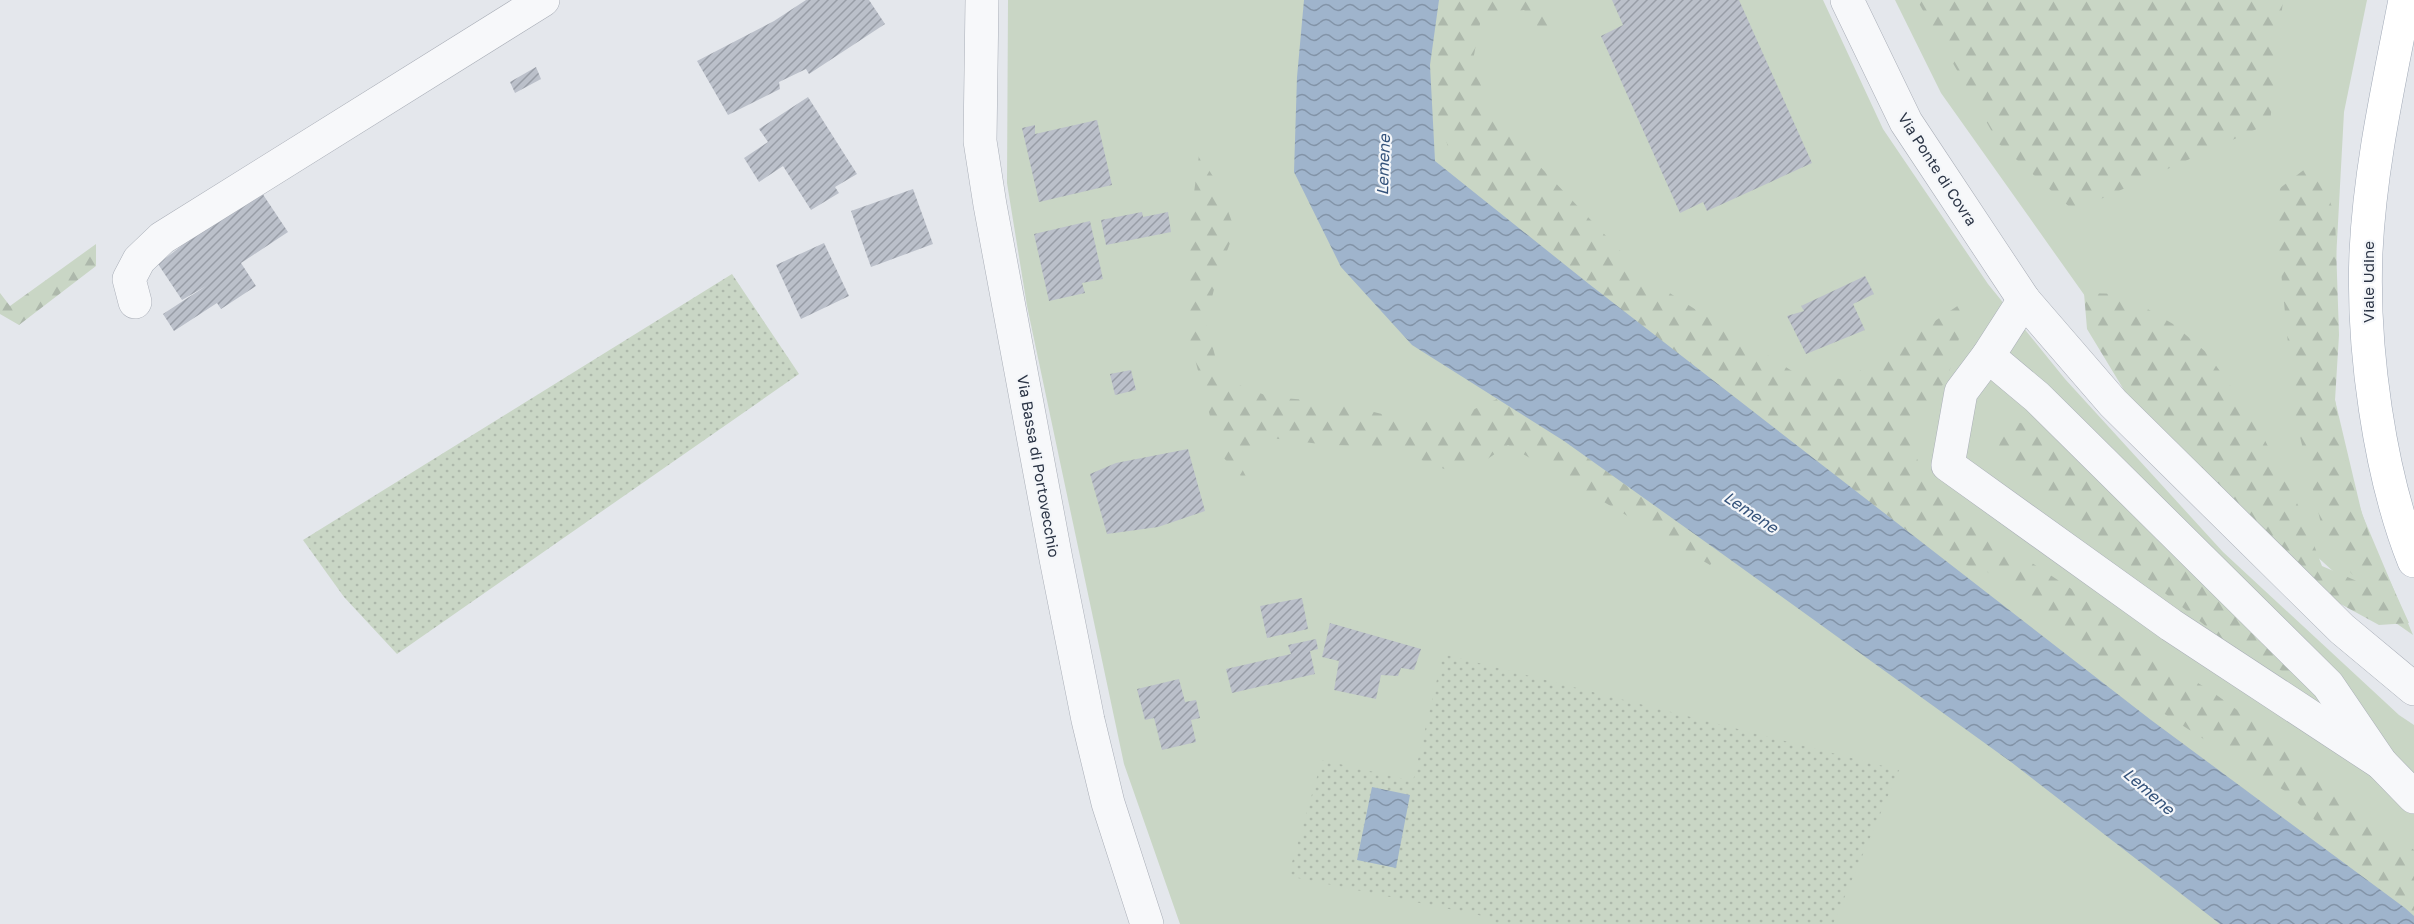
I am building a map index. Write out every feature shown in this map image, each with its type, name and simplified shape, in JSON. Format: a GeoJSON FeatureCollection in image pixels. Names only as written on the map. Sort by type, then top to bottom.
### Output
{"type":"FeatureCollection","features":[{"type":"Feature","properties":{"kind":"main road","name":"Viale Udine"},"geometry":{"type":"LineString","coordinates":[[2405,0],[2379,135],[2366,252],[2370,377],[2399,522],[2414,561]]}},
{"type":"Feature","properties":{"kind":"street"},"geometry":{"type":"LineString","coordinates":[[135,302],[129,279],[138,260],[162,238],[543,0]]}},
{"type":"Feature","properties":{"kind":"street","name":"Via Bassa di Portovecchio"},"geometry":{"type":"LineString","coordinates":[[982,0],[980,141],[990,205],[1088,720],[1107,803],[1147,924]]}},
{"type":"Feature","properties":{"kind":"street","name":"Via Ponte di Covra"},"geometry":{"type":"LineString","coordinates":[[1847,0],[1906,122],[2024,300],[2121,411],[2342,629],[2414,689]]}},
{"type":"Feature","properties":{"kind":"street"},"geometry":{"type":"LineString","coordinates":[[2024,300],[1988,356],[1961,392],[1948,465],[2162,619],[2381,763]]}},
{"type":"Feature","properties":{"kind":"street"},"geometry":{"type":"LineString","coordinates":[[1988,356],[2037,397],[2328,685],[2381,763],[2414,797]]}},
{"type":"Feature","properties":{"kind":"green space"},"geometry":{"type":"Polygon","coordinates":[[[1008,0],[1823,0],[1883,129],[1988,284],[2065,379],[2223,552],[2399,715],[2414,725],[2414,924],[1180,924],[1124,764],[1027,306],[1007,183],[1008,0]]]}},
{"type":"Feature","properties":{"kind":"green space"},"geometry":{"type":"Polygon","coordinates":[[[1439,0],[1551,0],[1549,40],[1524,10],[1481,19],[1473,60],[1490,114],[1646,278],[1792,371],[1846,380],[1965,301],[1963,325],[1948,376],[1909,441],[1924,474],[1962,517],[2073,590],[2144,650],[2211,691],[2298,754],[2375,821],[2414,850],[2414,913],[2394,900],[2288,793],[2163,713],[2060,626],[1986,571],[1944,559],[1875,506],[1766,444],[1548,251],[1487,201],[1452,159],[1432,98],[1439,0]]]}},
{"type":"Feature","properties":{"kind":"green space"},"geometry":{"type":"Polygon","coordinates":[[[1895,0],[2367,0],[2344,112],[2336,260],[2335,400],[2362,514],[2413,635],[2370,605],[2266,510],[2146,382],[1941,93],[1895,0]]]}},
{"type":"Feature","properties":{"kind":"green space"},"geometry":{"type":"Polygon","coordinates":[[[1917,0],[2283,0],[2270,123],[2074,211],[1999,144],[1917,0]]]}},
{"type":"Feature","properties":{"kind":"green space"},"geometry":{"type":"Polygon","coordinates":[[[1199,155],[1218,184],[1235,230],[1217,277],[1206,322],[1221,378],[1270,397],[1333,402],[1390,416],[1441,424],[1497,399],[1564,441],[1721,553],[1710,565],[1508,445],[1483,462],[1447,470],[1387,447],[1328,445],[1271,438],[1246,449],[1241,467],[1252,488],[1220,454],[1186,325],[1190,223],[1199,155]]]}},
{"type":"Feature","properties":{"kind":"green space"},"geometry":{"type":"Polygon","coordinates":[[[2305,169],[2323,183],[2335,215],[2339,335],[2335,400],[2346,465],[2370,537],[2409,623],[2379,625],[2315,590],[2127,395],[2087,329],[2084,293],[2122,294],[2173,324],[2207,353],[2254,419],[2301,511],[2322,566],[2359,582],[2326,544],[2295,416],[2277,230],[2280,188],[2305,169]]]}},
{"type":"Feature","properties":{"kind":"green space"},"geometry":{"type":"Polygon","coordinates":[[[96,244],[96,266],[19,325],[0,314],[0,293],[10,306],[96,244]]]}},
{"type":"Feature","properties":{"kind":"green space"},"geometry":{"type":"Polygon","coordinates":[[[732,274],[799,374],[397,654],[344,597],[303,540],[732,274]]]}},
{"type":"Feature","properties":{"kind":"green space"},"geometry":{"type":"Polygon","coordinates":[[[2007,418],[2035,428],[2105,496],[2294,655],[2308,681],[2243,656],[2043,495],[1998,449],[2007,418]]]}},
{"type":"Feature","properties":{"kind":"green space"},"geometry":{"type":"Polygon","coordinates":[[[1443,654],[1899,770],[1833,924],[1489,924],[1488,917],[1288,876],[1322,760],[1413,781],[1443,654]]]}},
{"type":"Feature","properties":{"kind":"water","name":"Lemene"},"geometry":{"type":"Polygon","coordinates":[[[1304,0],[1439,0],[1430,65],[1435,161],[1589,284],[2151,720],[2405,908],[2414,916],[2414,924],[2220,924],[2011,762],[1721,553],[1564,441],[1412,345],[1341,267],[1294,172],[1297,77],[1304,0]]]}},
{"type":"Feature","properties":{"kind":"water"},"geometry":{"type":"Polygon","coordinates":[[[1372,787],[1410,795],[1396,868],[1357,860],[1372,787]]]}},
{"type":"Feature","properties":{"kind":"building"},"geometry":{"type":"Polygon","coordinates":[[[806,0],[869,0],[885,24],[809,74],[806,69],[779,82],[780,89],[728,115],[697,61],[774,21],[806,0]]]}},
{"type":"Feature","properties":{"kind":"building"},"geometry":{"type":"Polygon","coordinates":[[[1612,0],[1739,0],[1812,163],[1707,211],[1703,202],[1680,213],[1601,36],[1623,25],[1612,0]]]}},
{"type":"Feature","properties":{"kind":"building"},"geometry":{"type":"Polygon","coordinates":[[[536,67],[541,79],[515,93],[510,82],[536,67]]]}},
{"type":"Feature","properties":{"kind":"building"},"geometry":{"type":"Polygon","coordinates":[[[808,97],[857,174],[835,187],[839,193],[811,210],[783,166],[759,182],[744,158],[768,142],[759,129],[808,97]]]}},
{"type":"Feature","properties":{"kind":"building"},"geometry":{"type":"Polygon","coordinates":[[[1097,120],[1112,185],[1039,202],[1022,128],[1035,125],[1035,134],[1097,120]]]}},
{"type":"Feature","properties":{"kind":"building"},"geometry":{"type":"Polygon","coordinates":[[[258,187],[288,232],[241,263],[256,286],[221,309],[217,303],[174,331],[163,314],[206,286],[182,300],[158,264],[258,187]]]}},
{"type":"Feature","properties":{"kind":"building"},"geometry":{"type":"Polygon","coordinates":[[[913,189],[933,244],[871,267],[851,211],[913,189]]]}},
{"type":"Feature","properties":{"kind":"building"},"geometry":{"type":"Polygon","coordinates":[[[1142,212],[1143,217],[1168,212],[1171,232],[1106,245],[1101,220],[1142,212]]]}},
{"type":"Feature","properties":{"kind":"building"},"geometry":{"type":"Polygon","coordinates":[[[1090,221],[1103,279],[1082,283],[1085,293],[1049,301],[1034,234],[1090,221]]]}},
{"type":"Feature","properties":{"kind":"building"},"geometry":{"type":"Polygon","coordinates":[[[824,243],[849,296],[801,319],[776,265],[824,243]]]}},
{"type":"Feature","properties":{"kind":"building"},"geometry":{"type":"Polygon","coordinates":[[[1865,276],[1874,294],[1853,304],[1865,330],[1806,354],[1787,316],[1804,311],[1801,306],[1865,276]]]}},
{"type":"Feature","properties":{"kind":"building"},"geometry":{"type":"Polygon","coordinates":[[[1131,370],[1136,390],[1115,395],[1110,374],[1131,370]]]}},
{"type":"Feature","properties":{"kind":"building"},"geometry":{"type":"Polygon","coordinates":[[[1188,449],[1205,511],[1158,527],[1107,534],[1090,474],[1116,463],[1188,449]]]}},
{"type":"Feature","properties":{"kind":"building"},"geometry":{"type":"Polygon","coordinates":[[[1302,598],[1308,629],[1267,638],[1260,606],[1302,598]]]}},
{"type":"Feature","properties":{"kind":"building"},"geometry":{"type":"Polygon","coordinates":[[[1330,623],[1421,649],[1414,670],[1401,668],[1398,676],[1381,675],[1376,699],[1334,690],[1339,661],[1322,657],[1330,623]]]}},
{"type":"Feature","properties":{"kind":"building"},"geometry":{"type":"Polygon","coordinates":[[[1316,639],[1318,649],[1310,651],[1315,674],[1232,693],[1226,669],[1291,654],[1288,645],[1316,639]]]}},
{"type":"Feature","properties":{"kind":"building"},"geometry":{"type":"Polygon","coordinates":[[[1179,679],[1185,702],[1196,700],[1200,718],[1191,720],[1196,742],[1162,750],[1154,718],[1145,720],[1137,689],[1179,679]]]}}]}
